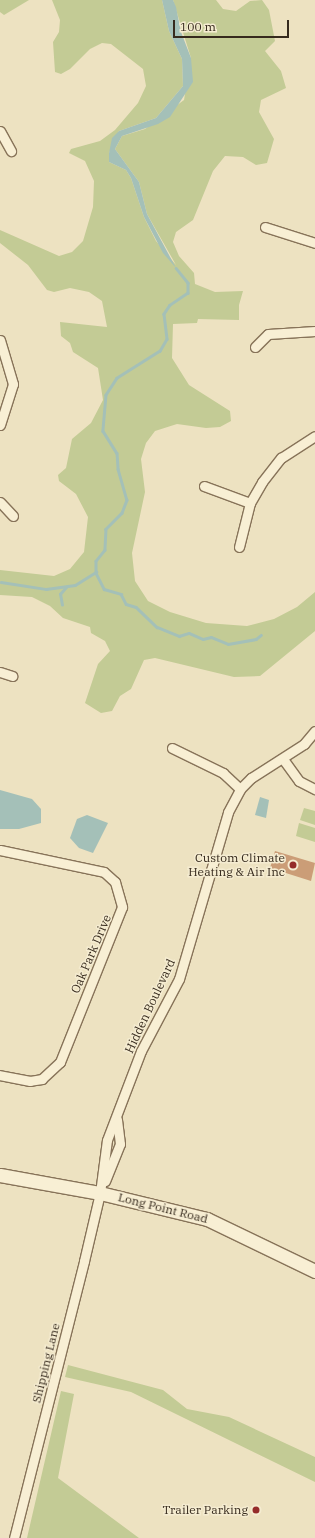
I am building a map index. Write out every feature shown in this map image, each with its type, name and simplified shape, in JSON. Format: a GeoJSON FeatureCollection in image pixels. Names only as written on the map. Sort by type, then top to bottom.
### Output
{"type":"FeatureCollection","features":[{"type":"Feature","properties":{"kind":"main road","name":"Long Point Road"},"geometry":{"type":"LineString","coordinates":[[0,1175],[100,1193],[217,1222],[315,1271]]}},
{"type":"Feature","properties":{"kind":"street"},"geometry":{"type":"LineString","coordinates":[[0,131],[11,150]]}},
{"type":"Feature","properties":{"kind":"street"},"geometry":{"type":"LineString","coordinates":[[265,227],[315,243]]}},
{"type":"Feature","properties":{"kind":"street"},"geometry":{"type":"LineString","coordinates":[[255,347],[268,334],[315,331]]}},
{"type":"Feature","properties":{"kind":"street"},"geometry":{"type":"LineString","coordinates":[[0,340],[13,384],[0,425]]}},
{"type":"Feature","properties":{"kind":"street"},"geometry":{"type":"LineString","coordinates":[[239,548],[250,503],[281,458],[315,436]]}},
{"type":"Feature","properties":{"kind":"street"},"geometry":{"type":"LineString","coordinates":[[204,486],[250,503]]}},
{"type":"Feature","properties":{"kind":"street"},"geometry":{"type":"LineString","coordinates":[[0,502],[13,516]]}},
{"type":"Feature","properties":{"kind":"street"},"geometry":{"type":"LineString","coordinates":[[0,672],[12,676]]}},
{"type":"Feature","properties":{"kind":"street","name":"Hidden Boulevard"},"geometry":{"type":"LineString","coordinates":[[100,1193],[107,1140],[117,1118],[141,1051],[179,979],[220,835],[240,790],[261,770],[283,759],[304,744],[315,731]]}},
{"type":"Feature","properties":{"kind":"street"},"geometry":{"type":"LineString","coordinates":[[172,748],[223,773],[240,790]]}},
{"type":"Feature","properties":{"kind":"street"},"geometry":{"type":"LineString","coordinates":[[283,759],[299,781],[315,789]]}},
{"type":"Feature","properties":{"kind":"street","name":"Oak Park Drive"},"geometry":{"type":"LineString","coordinates":[[0,850],[104,872],[115,882],[122,907],[60,1062],[42,1079],[30,1081],[0,1075]]}},
{"type":"Feature","properties":{"kind":"street","name":"Hidden Boulevard"},"geometry":{"type":"LineString","coordinates":[[100,1193],[120,1144],[117,1118]]}},
{"type":"Feature","properties":{"kind":"street","name":"Shipping Lane"},"geometry":{"type":"LineString","coordinates":[[14,1538],[100,1193]]}},
{"type":"Feature","properties":{"kind":"green space"},"geometry":{"type":"Polygon","coordinates":[[[0,0],[29,0],[4,15],[0,12],[0,0]]]}},
{"type":"Feature","properties":{"kind":"green space"},"geometry":{"type":"Polygon","coordinates":[[[52,0],[162,0],[169,31],[182,59],[183,86],[156,118],[119,131],[109,153],[109,162],[126,170],[131,178],[144,217],[156,241],[176,265],[147,214],[139,182],[115,149],[122,136],[145,129],[184,100],[191,58],[173,0],[216,0],[223,9],[236,11],[250,1],[262,0],[269,10],[275,41],[265,51],[281,71],[286,88],[261,100],[259,112],[274,139],[267,163],[256,165],[243,157],[225,156],[213,171],[193,220],[176,232],[173,242],[179,256],[194,273],[195,284],[215,292],[243,291],[239,305],[239,320],[198,319],[197,323],[173,324],[172,358],[189,385],[230,411],[231,421],[220,427],[206,428],[177,424],[155,431],[146,443],[141,459],[145,492],[132,553],[135,581],[148,601],[170,612],[206,623],[247,626],[274,619],[297,607],[315,592],[315,631],[260,676],[234,677],[155,658],[144,660],[131,689],[120,696],[112,711],[101,713],[85,703],[98,664],[110,651],[105,641],[91,633],[90,627],[63,618],[50,606],[32,597],[0,595],[0,570],[54,576],[70,569],[84,552],[88,517],[76,494],[59,481],[58,475],[66,468],[72,439],[91,423],[103,400],[98,368],[73,352],[70,343],[61,336],[60,322],[107,327],[102,301],[89,292],[70,288],[54,292],[47,290],[28,265],[0,243],[0,230],[59,256],[72,252],[83,241],[93,207],[94,181],[85,161],[69,153],[71,149],[100,141],[115,130],[138,103],[146,86],[143,69],[111,44],[102,43],[90,49],[70,69],[61,74],[55,72],[53,42],[59,32],[60,20],[52,0]]]}},
{"type":"Feature","properties":{"kind":"green space"},"geometry":{"type":"Polygon","coordinates":[[[304,808],[315,811],[315,825],[300,820],[304,808]]]}},
{"type":"Feature","properties":{"kind":"green space"},"geometry":{"type":"Polygon","coordinates":[[[299,823],[315,828],[315,842],[296,836],[299,823]]]}},
{"type":"Feature","properties":{"kind":"green space"},"geometry":{"type":"Polygon","coordinates":[[[68,1365],[163,1390],[187,1409],[229,1417],[315,1457],[315,1482],[131,1392],[65,1377],[68,1365]]]}},
{"type":"Feature","properties":{"kind":"green space"},"geometry":{"type":"Polygon","coordinates":[[[61,1391],[74,1394],[58,1478],[139,1538],[27,1538],[61,1391]]]}},
{"type":"Feature","properties":{"kind":"water"},"geometry":{"type":"Polygon","coordinates":[[[162,0],[173,0],[176,7],[181,32],[191,58],[193,82],[170,117],[158,124],[122,136],[115,149],[139,182],[147,214],[176,268],[163,253],[144,217],[131,178],[126,170],[109,162],[112,138],[119,131],[156,118],[183,86],[182,59],[169,31],[162,0]]]}},
{"type":"Feature","properties":{"kind":"water"},"geometry":{"type":"Polygon","coordinates":[[[0,790],[32,799],[41,809],[41,823],[19,829],[0,829],[0,790]]]}},
{"type":"Feature","properties":{"kind":"water"},"geometry":{"type":"Polygon","coordinates":[[[260,797],[269,800],[266,818],[255,815],[260,797]]]}},
{"type":"Feature","properties":{"kind":"water"},"geometry":{"type":"Polygon","coordinates":[[[87,815],[108,823],[93,853],[79,848],[70,838],[77,819],[87,815]]]}},
{"type":"Feature","properties":{"kind":"building","name":"Custom Climate Heating & Air Inc"},"geometry":{"type":"Polygon","coordinates":[[[275,851],[315,863],[311,881],[270,868],[275,851]]]}},
{"type":"Feature","properties":{"kind":"waterway"},"geometry":{"type":"LineString","coordinates":[[176,268],[188,283],[188,293],[170,305],[164,314],[167,339],[160,351],[117,378],[106,395],[103,431],[117,453],[118,469],[127,500],[122,513],[106,529],[105,550],[96,561],[96,573],[104,589],[121,594],[126,604],[136,607],[157,627],[179,636],[189,633],[203,639],[211,637],[228,644],[256,639],[261,635]]}},
{"type":"Feature","properties":{"kind":"waterway"},"geometry":{"type":"LineString","coordinates":[[1,582],[46,589],[75,585],[96,572]]}},
{"type":"Feature","properties":{"kind":"waterway"},"geometry":{"type":"LineString","coordinates":[[62,605],[60,594],[66,587]]}},
{"type":"Feature","properties":{"kind":"place","name":"Custom Climate Heating & Air Inc"},"geometry":{"type":"Point","coordinates":[293,865]}},
{"type":"Feature","properties":{"kind":"place","name":"Trailer Parking"},"geometry":{"type":"Point","coordinates":[256,1510]}}]}
